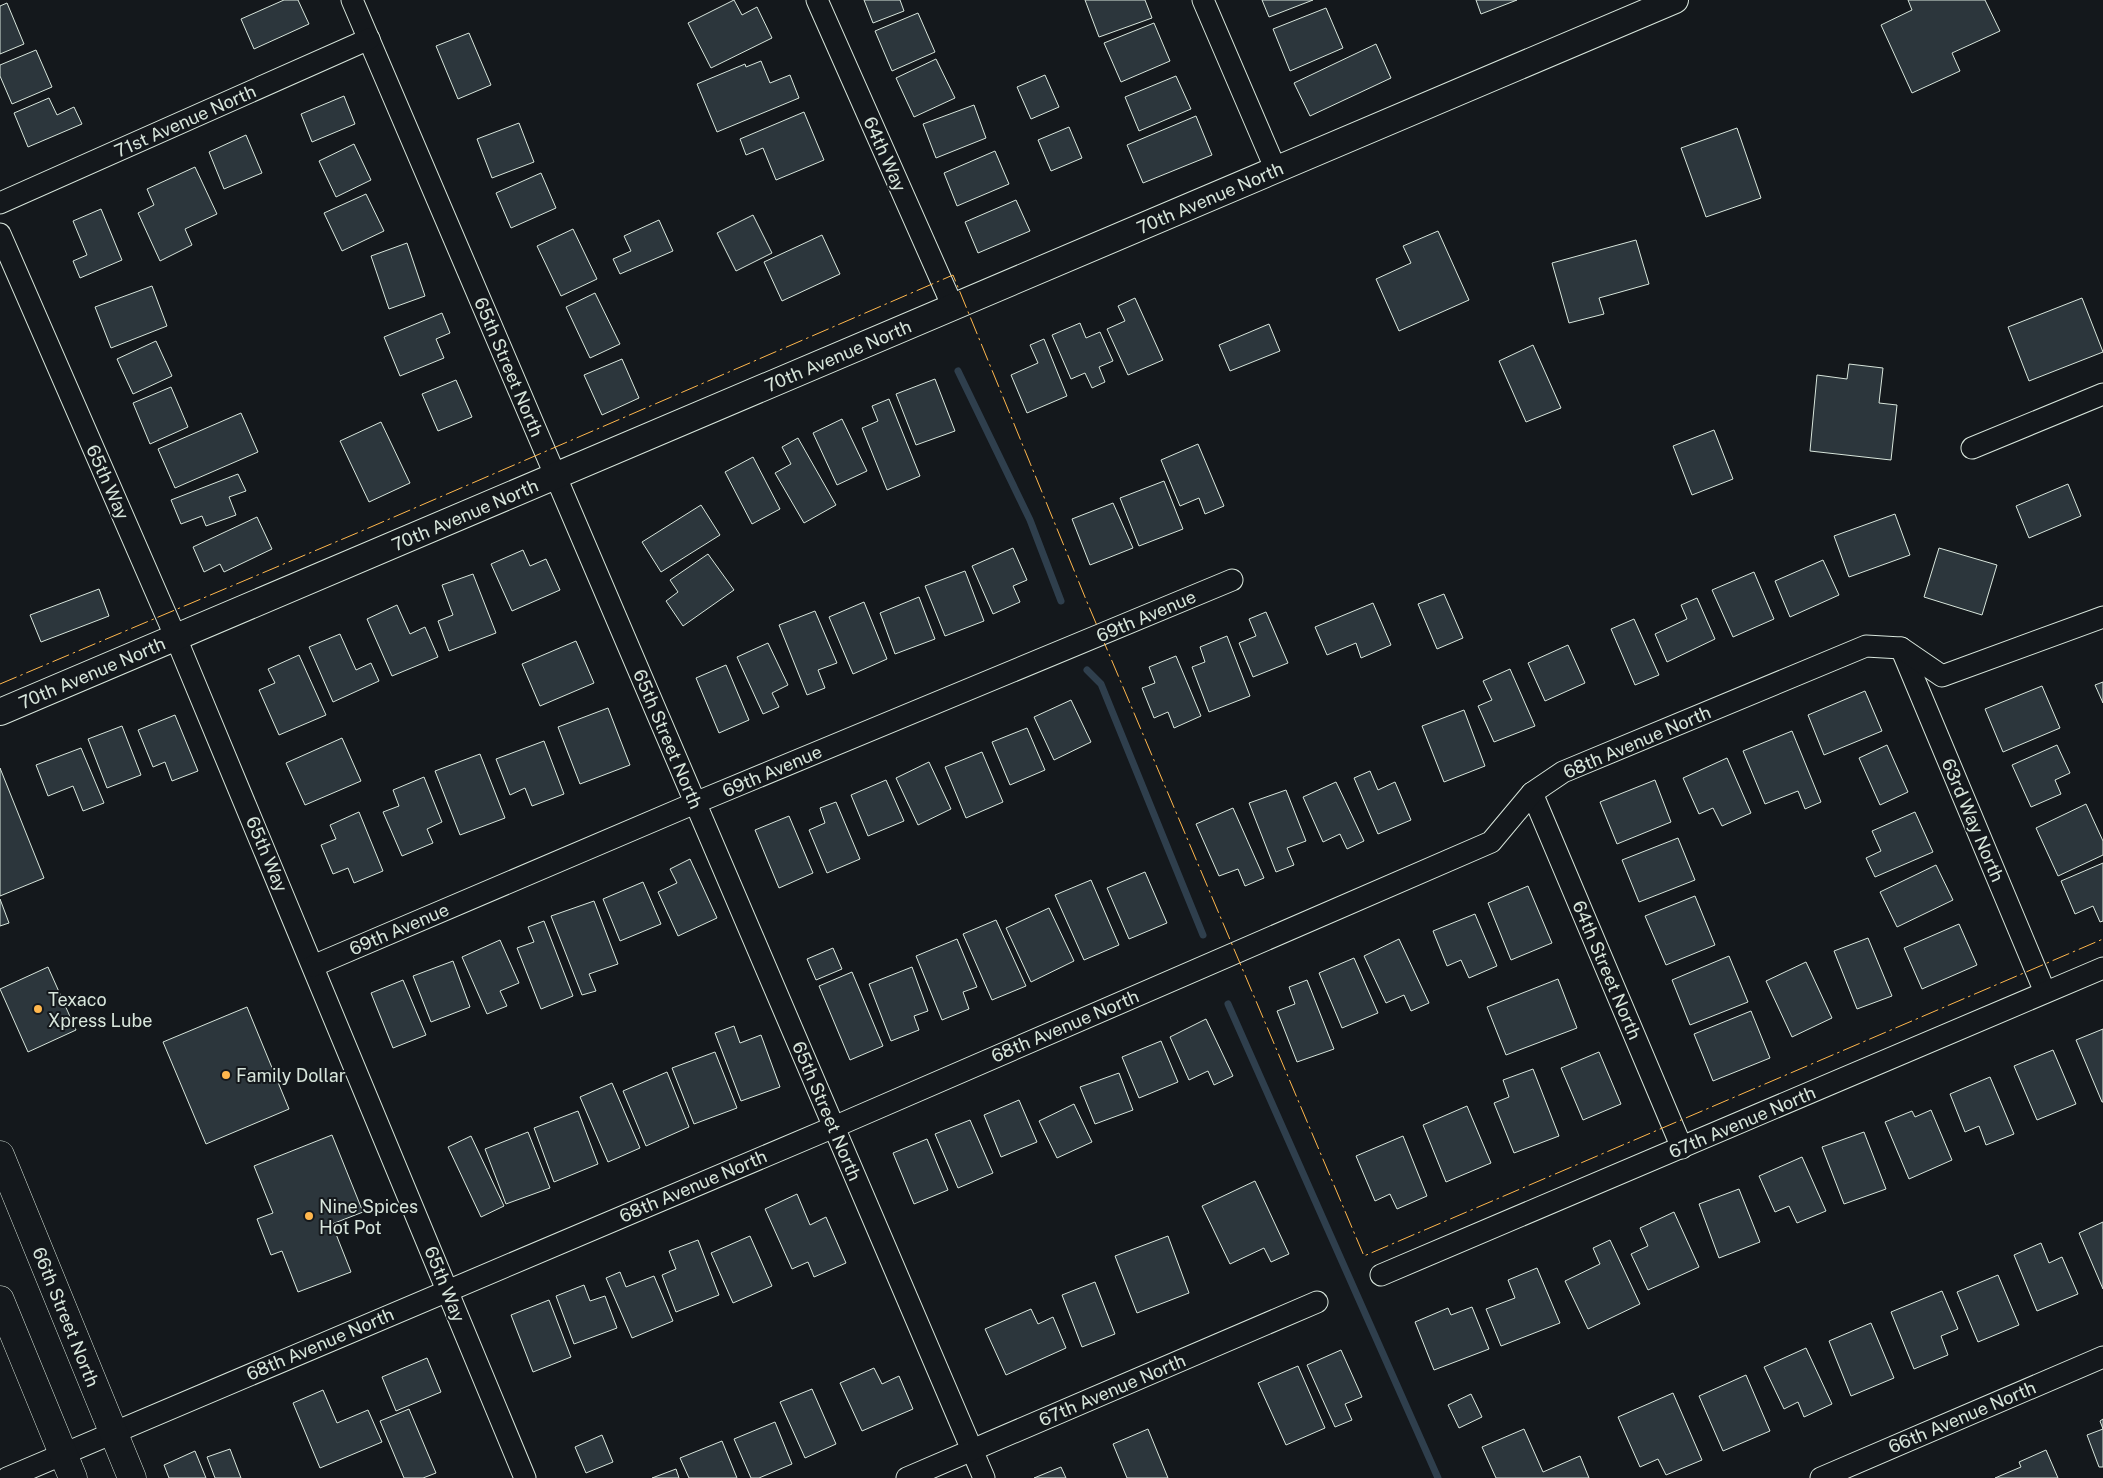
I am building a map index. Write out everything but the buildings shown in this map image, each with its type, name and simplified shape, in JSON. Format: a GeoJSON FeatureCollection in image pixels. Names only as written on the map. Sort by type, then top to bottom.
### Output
{"type":"FeatureCollection","features":[{"type":"Feature","properties":{"kind":"main road","name":"66th Street North"},"geometry":{"type":"LineString","coordinates":[[0,1155],[132,1478]]}},
{"type":"Feature","properties":{"kind":"main road"},"geometry":{"type":"LineString","coordinates":[[0,1300],[68,1466]]}},
{"type":"Feature","properties":{"kind":"street","name":"65th Street North"},"geometry":{"type":"LineString","coordinates":[[352,0],[984,1478]]}},
{"type":"Feature","properties":{"kind":"street","name":"64th Way"},"geometry":{"type":"LineString","coordinates":[[817,0],[953,307]]}},
{"type":"Feature","properties":{"kind":"street"},"geometry":{"type":"LineString","coordinates":[[1203,0],[1276,170]]}},
{"type":"Feature","properties":{"kind":"street","name":"70th Avenue North"},"geometry":{"type":"LineString","coordinates":[[0,712],[1675,0]]}},
{"type":"Feature","properties":{"kind":"street","name":"71st Avenue North"},"geometry":{"type":"LineString","coordinates":[[0,203],[369,40]]}},
{"type":"Feature","properties":{"kind":"street","name":"65th Way"},"geometry":{"type":"LineString","coordinates":[[0,234],[176,638],[525,1478]]}},
{"type":"Feature","properties":{"kind":"street"},"geometry":{"type":"LineString","coordinates":[[1972,448],[2103,394]]}},
{"type":"Feature","properties":{"kind":"street","name":"69th Avenue"},"geometry":{"type":"LineString","coordinates":[[313,966],[696,803],[1232,580]]}},
{"type":"Feature","properties":{"kind":"street"},"geometry":{"type":"LineString","coordinates":[[1901,648],[1942,676],[2103,617]]}},
{"type":"Feature","properties":{"kind":"street","name":"68th Avenue North"},"geometry":{"type":"LineString","coordinates":[[7,1478],[68,1466],[113,1432],[834,1127],[1491,842],[1532,793],[1563,772],[1866,646],[1901,648]]}},
{"type":"Feature","properties":{"kind":"street","name":"63rd Way North"},"geometry":{"type":"LineString","coordinates":[[1901,648],[2045,992]]}},
{"type":"Feature","properties":{"kind":"street","name":"64th Street North"},"geometry":{"type":"LineString","coordinates":[[1532,793],[1682,1148]]}},
{"type":"Feature","properties":{"kind":"street","name":"67th Avenue North"},"geometry":{"type":"LineString","coordinates":[[1381,1275],[2103,968]]}},
{"type":"Feature","properties":{"kind":"street","name":"67th Avenue North"},"geometry":{"type":"LineString","coordinates":[[908,1478],[1316,1302]]}},
{"type":"Feature","properties":{"kind":"street","name":"66th Avenue North"},"geometry":{"type":"LineString","coordinates":[[1820,1478],[2103,1357]]}},
{"type":"Feature","properties":{"kind":"waterway"},"geometry":{"type":"LineString","coordinates":[[958,371],[1030,520],[1061,601]]}},
{"type":"Feature","properties":{"kind":"waterway"},"geometry":{"type":"LineString","coordinates":[[1087,670],[1101,684],[1203,935]]}},
{"type":"Feature","properties":{"kind":"waterway"},"geometry":{"type":"LineString","coordinates":[[1228,1004],[1438,1478]]}},
{"type":"Feature","properties":{"kind":"power"},"geometry":{"type":"LineString","coordinates":[[0,684],[357,533],[953,275],[1087,602],[1364,1256],[2103,939]]}},
{"type":"Feature","properties":{"kind":"place","name":"Texaco Xpress Lube"},"geometry":{"type":"Point","coordinates":[38,1009]}},
{"type":"Feature","properties":{"kind":"place","name":"Family Dollar"},"geometry":{"type":"Point","coordinates":[226,1075]}},
{"type":"Feature","properties":{"kind":"place","name":"Nine Spices Hot Pot"},"geometry":{"type":"Point","coordinates":[309,1216]}}]}
